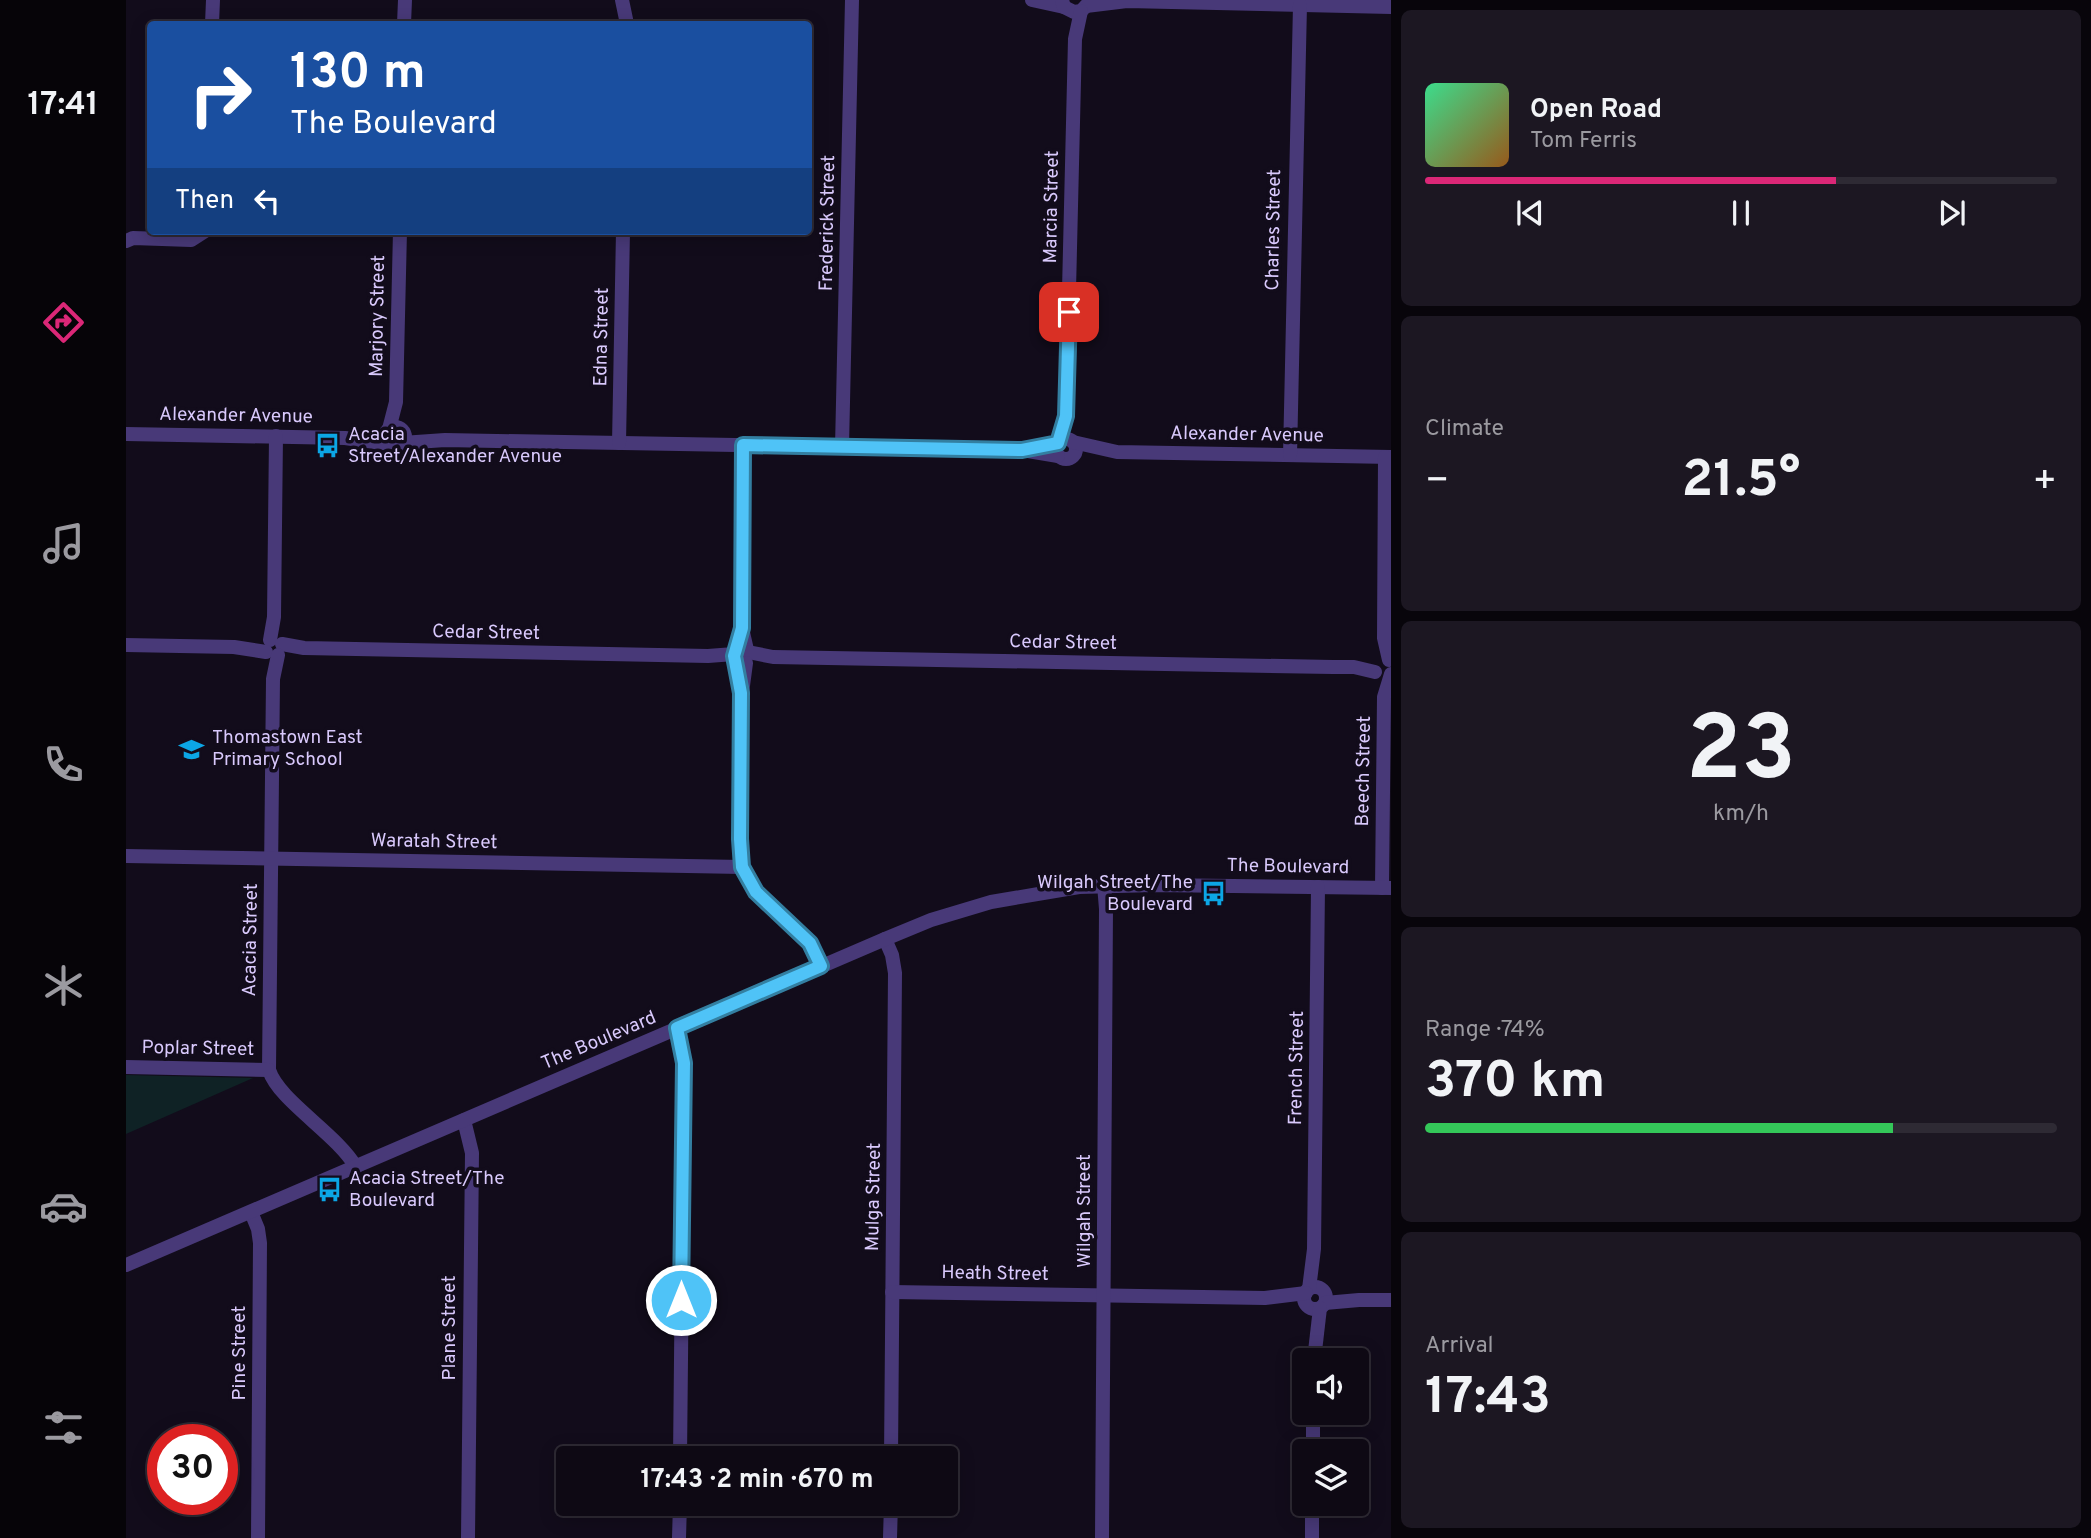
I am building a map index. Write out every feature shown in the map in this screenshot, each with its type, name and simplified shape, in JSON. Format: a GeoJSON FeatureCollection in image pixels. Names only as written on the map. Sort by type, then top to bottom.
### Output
{"type":"FeatureCollection","features":[{"type":"Feature","properties":{"kind":"street"},"geometry":{"type":"LineString","coordinates":[[212,21],[213,0]]}},
{"type":"Feature","properties":{"kind":"street"},"geometry":{"type":"LineString","coordinates":[[404,21],[405,0]]}},
{"type":"Feature","properties":{"kind":"street"},"geometry":{"type":"LineString","coordinates":[[628,0],[628,21]]}},
{"type":"Feature","properties":{"kind":"street","name":"Frederick Street"},"geometry":{"type":"LineString","coordinates":[[842,446],[852,0]]}},
{"type":"Feature","properties":{"kind":"street"},"geometry":{"type":"LineString","coordinates":[[1032,0],[1075,6],[1126,0],[1391,7]]}},
{"type":"Feature","properties":{"kind":"street","name":"Charles Street"},"geometry":{"type":"LineString","coordinates":[[1290,455],[1300,5]]}},
{"type":"Feature","properties":{"kind":"street","name":"Marcia Street"},"geometry":{"type":"LineString","coordinates":[[1066,446],[1075,6]]}},
{"type":"Feature","properties":{"kind":"street"},"geometry":{"type":"LineString","coordinates":[[126,241],[133,238],[191,240],[199,235]]}},
{"type":"Feature","properties":{"kind":"street","name":"Marjory Street"},"geometry":{"type":"LineString","coordinates":[[395,434],[400,235]]}},
{"type":"Feature","properties":{"kind":"street","name":"Edna Street"},"geometry":{"type":"LineString","coordinates":[[619,443],[623,235]]}},
{"type":"Feature","properties":{"kind":"street","name":"Alexander Avenue"},"geometry":{"type":"LineString","coordinates":[[126,434],[345,438],[395,434],[445,440],[1022,450],[1066,446],[1103,450],[1388,457]]}},
{"type":"Feature","properties":{"kind":"street","name":"Acacia Street"},"geometry":{"type":"LineString","coordinates":[[269,1070],[275,436]]}},
{"type":"Feature","properties":{"kind":"street"},"geometry":{"type":"LineString","coordinates":[[743,445],[742,867],[756,892],[810,943],[821,966]]}},
{"type":"Feature","properties":{"kind":"street","name":"Beech Street"},"geometry":{"type":"LineString","coordinates":[[1386,888],[1384,638],[1388,457]]}},
{"type":"Feature","properties":{"kind":"street","name":"Cedar Street"},"geometry":{"type":"LineString","coordinates":[[126,645],[1384,667]]}},
{"type":"Feature","properties":{"kind":"street","name":"Waratah Street"},"geometry":{"type":"LineString","coordinates":[[126,856],[742,867]]}},
{"type":"Feature","properties":{"kind":"street","name":"The Boulevard"},"geometry":{"type":"LineString","coordinates":[[126,1265],[885,939],[931,920],[991,902],[1042,892],[1104,885],[1386,888]]}},
{"type":"Feature","properties":{"kind":"street","name":"Wilgah Street"},"geometry":{"type":"LineString","coordinates":[[1102,1538],[1106,923],[1104,885]]}},
{"type":"Feature","properties":{"kind":"street","name":"French Street"},"geometry":{"type":"LineString","coordinates":[[1314,1348],[1318,887]]}},
{"type":"Feature","properties":{"kind":"street","name":"Mulga Street"},"geometry":{"type":"LineString","coordinates":[[885,939],[892,955],[895,973],[891,1446]]}},
{"type":"Feature","properties":{"kind":"street"},"geometry":{"type":"LineString","coordinates":[[677,1028],[684,1063],[680,1446]]}},
{"type":"Feature","properties":{"kind":"street","name":"Poplar Street"},"geometry":{"type":"LineString","coordinates":[[126,1067],[269,1070]]}},
{"type":"Feature","properties":{"kind":"street"},"geometry":{"type":"LineString","coordinates":[[269,1070],[278,1086],[337,1142],[356,1167]]}},
{"type":"Feature","properties":{"kind":"street","name":"Plane Street"},"geometry":{"type":"LineString","coordinates":[[464,1120],[472,1153],[468,1538]]}},
{"type":"Feature","properties":{"kind":"street","name":"Pine Street"},"geometry":{"type":"LineString","coordinates":[[251,1212],[260,1243],[258,1538]]}},
{"type":"Feature","properties":{"kind":"street","name":"Heath Street"},"geometry":{"type":"LineString","coordinates":[[892,1292],[1391,1300]]}},
{"type":"Feature","properties":{"kind":"street"},"geometry":{"type":"LineString","coordinates":[[679,1538],[680,1516]]}},
{"type":"Feature","properties":{"kind":"street"},"geometry":{"type":"LineString","coordinates":[[890,1538],[891,1516]]}},
{"type":"Feature","properties":{"kind":"street"},"geometry":{"type":"LineString","coordinates":[[1312,1516],[1312,1538]]}},
{"type":"Feature","properties":{"kind":"green space"},"geometry":{"type":"Polygon","coordinates":[[[126,1075],[253,1078],[126,1134],[126,1075]]]}},
{"type":"Feature","properties":{"kind":"place","name":"Acacia Street/Alexander Avenue"},"geometry":{"type":"Point","coordinates":[328,446]}},
{"type":"Feature","properties":{"kind":"place","name":"Thomastown East Primary School"},"geometry":{"type":"Point","coordinates":[192,749]}},
{"type":"Feature","properties":{"kind":"place","name":"Wilgah Street/The Boulevard"},"geometry":{"type":"Point","coordinates":[1213,894]}},
{"type":"Feature","properties":{"kind":"place","name":"Acacia Street/The Boulevard"},"geometry":{"type":"Point","coordinates":[329,1190]}},
{"type":"Feature","properties":{"kind":"route"},"geometry":{"type":"LineString","coordinates":[[681,1300],[684,1063],[677,1028],[821,966],[810,943],[756,892],[742,867],[741,693],[734,656],[742,628],[743,445],[1022,450],[1058,443],[1066,416],[1069,312]]}}]}
